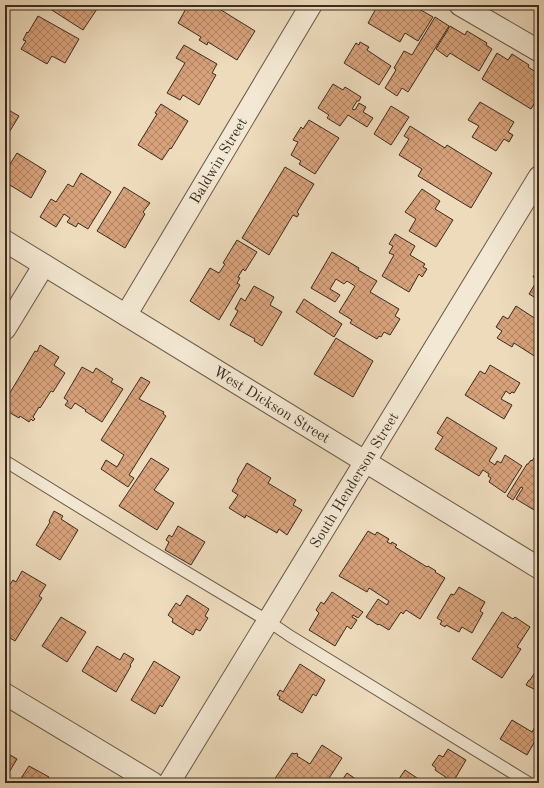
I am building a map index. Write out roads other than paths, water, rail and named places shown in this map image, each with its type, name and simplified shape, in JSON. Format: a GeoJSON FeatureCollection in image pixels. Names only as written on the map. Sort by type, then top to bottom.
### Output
{"type":"FeatureCollection","features":[{"type":"Feature","properties":{"kind":"street","name":"Baldwin Street"},"geometry":{"type":"LineString","coordinates":[[126,315],[310,5]]}},
{"type":"Feature","properties":{"kind":"street"},"geometry":{"type":"LineString","coordinates":[[460,5],[539,51]]}},
{"type":"Feature","properties":{"kind":"street","name":"South Henderson Street"},"geometry":{"type":"LineString","coordinates":[[169,783],[539,177]]}},
{"type":"Feature","properties":{"kind":"street","name":"West Dickson Street"},"geometry":{"type":"LineString","coordinates":[[5,241],[539,568]]}},
{"type":"Feature","properties":{"kind":"street"},"geometry":{"type":"LineString","coordinates":[[5,329],[44,265]]}},
{"type":"Feature","properties":{"kind":"street"},"geometry":{"type":"LineString","coordinates":[[5,694],[153,783]]}},
{"type":"Feature","properties":{"kind":"lane"},"geometry":{"type":"LineString","coordinates":[[5,461],[530,783]]}}]}
